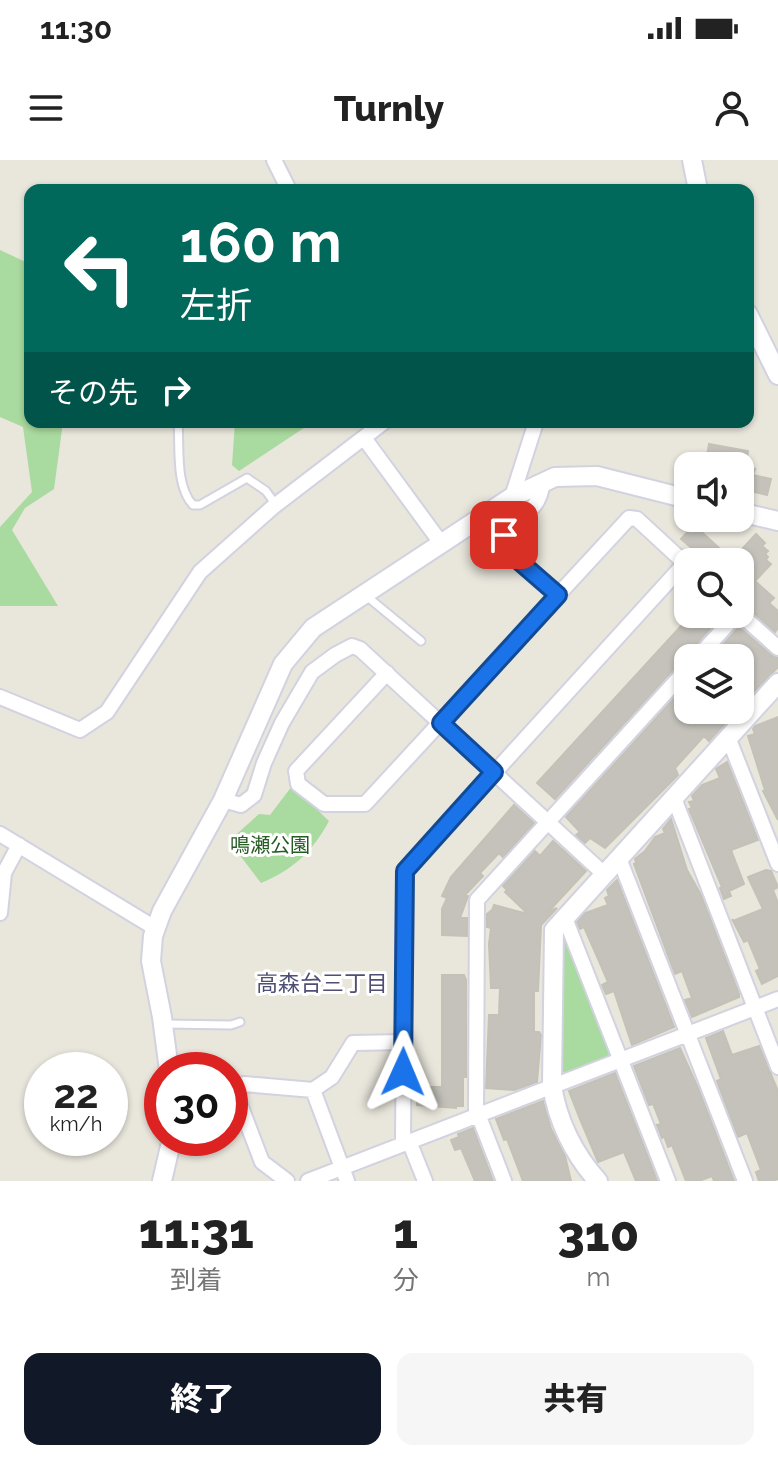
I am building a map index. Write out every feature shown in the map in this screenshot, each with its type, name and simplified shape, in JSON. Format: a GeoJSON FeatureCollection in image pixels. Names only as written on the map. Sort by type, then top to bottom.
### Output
{"type":"FeatureCollection","features":[{"type":"Feature","properties":{"kind":"street"},"geometry":{"type":"LineString","coordinates":[[274,160],[286,184]]}},
{"type":"Feature","properties":{"kind":"street"},"geometry":{"type":"LineString","coordinates":[[692,160],[697,184]]}},
{"type":"Feature","properties":{"kind":"street"},"geometry":{"type":"LineString","coordinates":[[754,326],[778,375]]}},
{"type":"Feature","properties":{"kind":"street"},"geometry":{"type":"LineString","coordinates":[[0,697],[80,730],[107,712],[200,572],[276,505],[376,428]]}},
{"type":"Feature","properties":{"kind":"street"},"geometry":{"type":"LineString","coordinates":[[512,497],[534,428]]}},
{"type":"Feature","properties":{"kind":"street"},"geometry":{"type":"LineString","coordinates":[[364,438],[441,543]]}},
{"type":"Feature","properties":{"kind":"street"},"geometry":{"type":"LineString","coordinates":[[167,1052],[151,961],[155,928],[223,800],[283,664],[313,628],[512,497],[555,477],[597,476],[674,495]]}},
{"type":"Feature","properties":{"kind":"street"},"geometry":{"type":"LineString","coordinates":[[543,483],[539,499],[531,510],[510,525],[504,535],[504,548],[558,595]]}},
{"type":"Feature","properties":{"kind":"street"},"geometry":{"type":"LineString","coordinates":[[754,515],[778,521]]}},
{"type":"Feature","properties":{"kind":"street"},"geometry":{"type":"LineString","coordinates":[[387,673],[296,771],[298,784],[324,804],[365,804],[629,518],[637,519],[674,552]]}},
{"type":"Feature","properties":{"kind":"street"},"geometry":{"type":"LineString","coordinates":[[425,1181],[406,1142],[405,871],[674,578]]}},
{"type":"Feature","properties":{"kind":"street"},"geometry":{"type":"LineString","coordinates":[[710,644],[725,628]]}},
{"type":"Feature","properties":{"kind":"street"},"geometry":{"type":"LineString","coordinates":[[754,628],[778,648]]}},
{"type":"Feature","properties":{"kind":"street"},"geometry":{"type":"LineString","coordinates":[[223,800],[241,805],[254,795],[282,723],[312,672],[352,646],[360,649],[387,673],[604,874]]}},
{"type":"Feature","properties":{"kind":"street"},"geometry":{"type":"LineString","coordinates":[[504,1181],[477,1114],[477,900],[674,683]]}},
{"type":"Feature","properties":{"kind":"street"},"geometry":{"type":"LineString","coordinates":[[598,1181],[577,1157],[554,1101],[554,930],[778,683]]}},
{"type":"Feature","properties":{"kind":"street"},"geometry":{"type":"LineString","coordinates":[[728,737],[778,864]]}},
{"type":"Feature","properties":{"kind":"street"},"geometry":{"type":"LineString","coordinates":[[674,798],[778,1067]]}},
{"type":"Feature","properties":{"kind":"street"},"geometry":{"type":"LineString","coordinates":[[0,834],[155,928]]}},
{"type":"Feature","properties":{"kind":"street"},"geometry":{"type":"LineString","coordinates":[[0,913],[4,873],[19,845]]}},
{"type":"Feature","properties":{"kind":"street"},"geometry":{"type":"LineString","coordinates":[[619,858],[745,1181]]}},
{"type":"Feature","properties":{"kind":"street"},"geometry":{"type":"LineString","coordinates":[[565,918],[668,1181]]}},
{"type":"Feature","properties":{"kind":"street"},"geometry":{"type":"LineString","coordinates":[[308,1181],[344,1174],[406,1142],[778,999]]}},
{"type":"Feature","properties":{"kind":"street"},"geometry":{"type":"LineString","coordinates":[[287,1181],[262,1162],[236,1094],[244,1084],[313,1090],[332,1077],[353,1043],[404,1042]]}},
{"type":"Feature","properties":{"kind":"street"},"geometry":{"type":"LineString","coordinates":[[313,1090],[344,1174]]}},
{"type":"Feature","properties":{"kind":"street"},"geometry":{"type":"LineString","coordinates":[[162,1181],[168,1156]]}},
{"type":"Feature","properties":{"kind":"lane"},"geometry":{"type":"LineString","coordinates":[[178,428],[183,484],[186,497],[193,505],[200,505],[247,478],[253,479],[266,491],[276,505]]}},
{"type":"Feature","properties":{"kind":"lane"},"geometry":{"type":"LineString","coordinates":[[364,594],[421,641]]}},
{"type":"Feature","properties":{"kind":"lane"},"geometry":{"type":"LineString","coordinates":[[163,1024],[240,1022]]}},
{"type":"Feature","properties":{"kind":"green space"},"geometry":{"type":"Polygon","coordinates":[[[0,250],[24,261],[24,428],[62,428],[54,489],[25,508],[12,530],[58,606],[0,606],[0,527],[32,492],[23,427],[0,417],[0,250]]]}},
{"type":"Feature","properties":{"kind":"green space"},"geometry":{"type":"Polygon","coordinates":[[[235,428],[304,428],[239,471],[232,465],[235,428]]]}},
{"type":"Feature","properties":{"kind":"green space","name":"鳴瀬公園"},"geometry":{"type":"Polygon","coordinates":[[[292,786],[329,821],[301,858],[261,883],[229,841],[259,814],[270,815],[292,786]]]}},
{"type":"Feature","properties":{"kind":"green space"},"geometry":{"type":"Polygon","coordinates":[[[565,928],[611,1051],[609,1056],[565,1073],[561,1070],[562,931],[565,928]]]}},
{"type":"Feature","properties":{"kind":"building"},"geometry":{"type":"Polygon","coordinates":[[[709,444],[748,451],[748,452],[708,452],[709,444]]]}},
{"type":"Feature","properties":{"kind":"building"},"geometry":{"type":"Polygon","coordinates":[[[754,475],[771,479],[767,495],[754,492],[754,475]]]}},
{"type":"Feature","properties":{"kind":"building"},"geometry":{"type":"Polygon","coordinates":[[[688,532],[702,532],[719,548],[692,548],[681,539],[688,532]]]}},
{"type":"Feature","properties":{"kind":"building"},"geometry":{"type":"Polygon","coordinates":[[[756,534],[765,543],[762,546],[768,551],[766,560],[771,564],[755,581],[774,598],[769,603],[778,611],[778,628],[775,632],[754,613],[754,548],[743,548],[756,534]]]}},
{"type":"Feature","properties":{"kind":"building"},"geometry":{"type":"Polygon","coordinates":[[[679,628],[711,628],[696,644],[674,644],[674,669],[555,799],[537,783],[679,628]]]}},
{"type":"Feature","properties":{"kind":"building"},"geometry":{"type":"Polygon","coordinates":[[[740,628],[778,658],[778,667],[754,691],[754,644],[724,644],[740,628]]]}},
{"type":"Feature","properties":{"kind":"building"},"geometry":{"type":"Polygon","coordinates":[[[674,698],[674,724],[724,724],[709,741],[704,736],[675,768],[678,775],[605,848],[590,838],[585,843],[576,835],[580,832],[566,817],[674,698]]]}},
{"type":"Feature","properties":{"kind":"building"},"geometry":{"type":"Polygon","coordinates":[[[778,717],[778,820],[763,791],[748,736],[755,734],[755,726],[778,717]]]}},
{"type":"Feature","properties":{"kind":"building"},"geometry":{"type":"Polygon","coordinates":[[[727,762],[758,840],[731,850],[744,884],[729,891],[731,896],[724,899],[689,802],[694,801],[692,796],[702,785],[720,778],[716,769],[727,762]]]}},
{"type":"Feature","properties":{"kind":"building"},"geometry":{"type":"Polygon","coordinates":[[[514,805],[534,823],[503,857],[499,853],[465,895],[468,896],[460,918],[467,918],[467,936],[442,935],[442,909],[447,898],[442,896],[451,877],[514,805]]]}},
{"type":"Feature","properties":{"kind":"building"},"geometry":{"type":"Polygon","coordinates":[[[671,819],[687,870],[701,895],[739,994],[739,997],[692,1017],[685,1000],[692,998],[682,971],[675,974],[634,864],[655,837],[665,833],[663,829],[671,819]]]}},
{"type":"Feature","properties":{"kind":"building"},"geometry":{"type":"Polygon","coordinates":[[[553,841],[586,871],[548,912],[557,908],[541,925],[538,991],[534,991],[534,1032],[541,1035],[537,1082],[514,1090],[486,1088],[489,1015],[499,1015],[500,988],[491,988],[491,928],[487,927],[487,914],[494,905],[528,914],[505,892],[507,890],[503,886],[535,851],[540,856],[553,841]]]}},
{"type":"Feature","properties":{"kind":"building"},"geometry":{"type":"Polygon","coordinates":[[[771,871],[778,887],[773,890],[778,903],[778,976],[762,984],[756,971],[760,969],[748,940],[744,942],[733,921],[763,909],[748,877],[771,871]]]}},
{"type":"Feature","properties":{"kind":"building"},"geometry":{"type":"Polygon","coordinates":[[[617,880],[674,1027],[632,1045],[614,991],[606,994],[602,985],[608,982],[584,927],[580,929],[577,922],[585,913],[608,905],[605,898],[609,896],[607,890],[617,880]]]}},
{"type":"Feature","properties":{"kind":"building"},"geometry":{"type":"Polygon","coordinates":[[[442,975],[464,975],[466,980],[466,1077],[463,1077],[463,1106],[456,1108],[417,1105],[417,1087],[442,1087],[442,975]]]}},
{"type":"Feature","properties":{"kind":"building"},"geometry":{"type":"Polygon","coordinates":[[[723,1031],[732,1055],[759,1046],[778,1091],[778,1179],[759,1181],[756,1172],[761,1170],[747,1133],[738,1137],[717,1081],[721,1079],[706,1038],[723,1031]]]}},
{"type":"Feature","properties":{"kind":"building"},"geometry":{"type":"Polygon","coordinates":[[[680,1048],[734,1181],[714,1181],[712,1176],[699,1181],[686,1181],[672,1145],[668,1147],[664,1136],[662,1138],[657,1125],[661,1124],[653,1104],[649,1105],[634,1066],[680,1048]]]}},
{"type":"Feature","properties":{"kind":"building"},"geometry":{"type":"Polygon","coordinates":[[[615,1073],[657,1181],[636,1181],[624,1152],[598,1162],[569,1091],[615,1073]]]}},
{"type":"Feature","properties":{"kind":"building"},"geometry":{"type":"Polygon","coordinates":[[[543,1101],[551,1129],[565,1156],[571,1181],[523,1181],[496,1119],[543,1101]]]}},
{"type":"Feature","properties":{"kind":"building"},"geometry":{"type":"Polygon","coordinates":[[[473,1128],[493,1181],[475,1181],[461,1148],[455,1150],[451,1140],[473,1128]]]}},
{"type":"Feature","properties":{"kind":"district","name":"高森台三丁目"},"geometry":{"type":"Point","coordinates":[322,983]}},
{"type":"Feature","properties":{"kind":"route"},"geometry":{"type":"LineString","coordinates":[[403,1072],[405,871],[494,772],[441,723],[558,595],[504,548],[504,535]]}}]}
